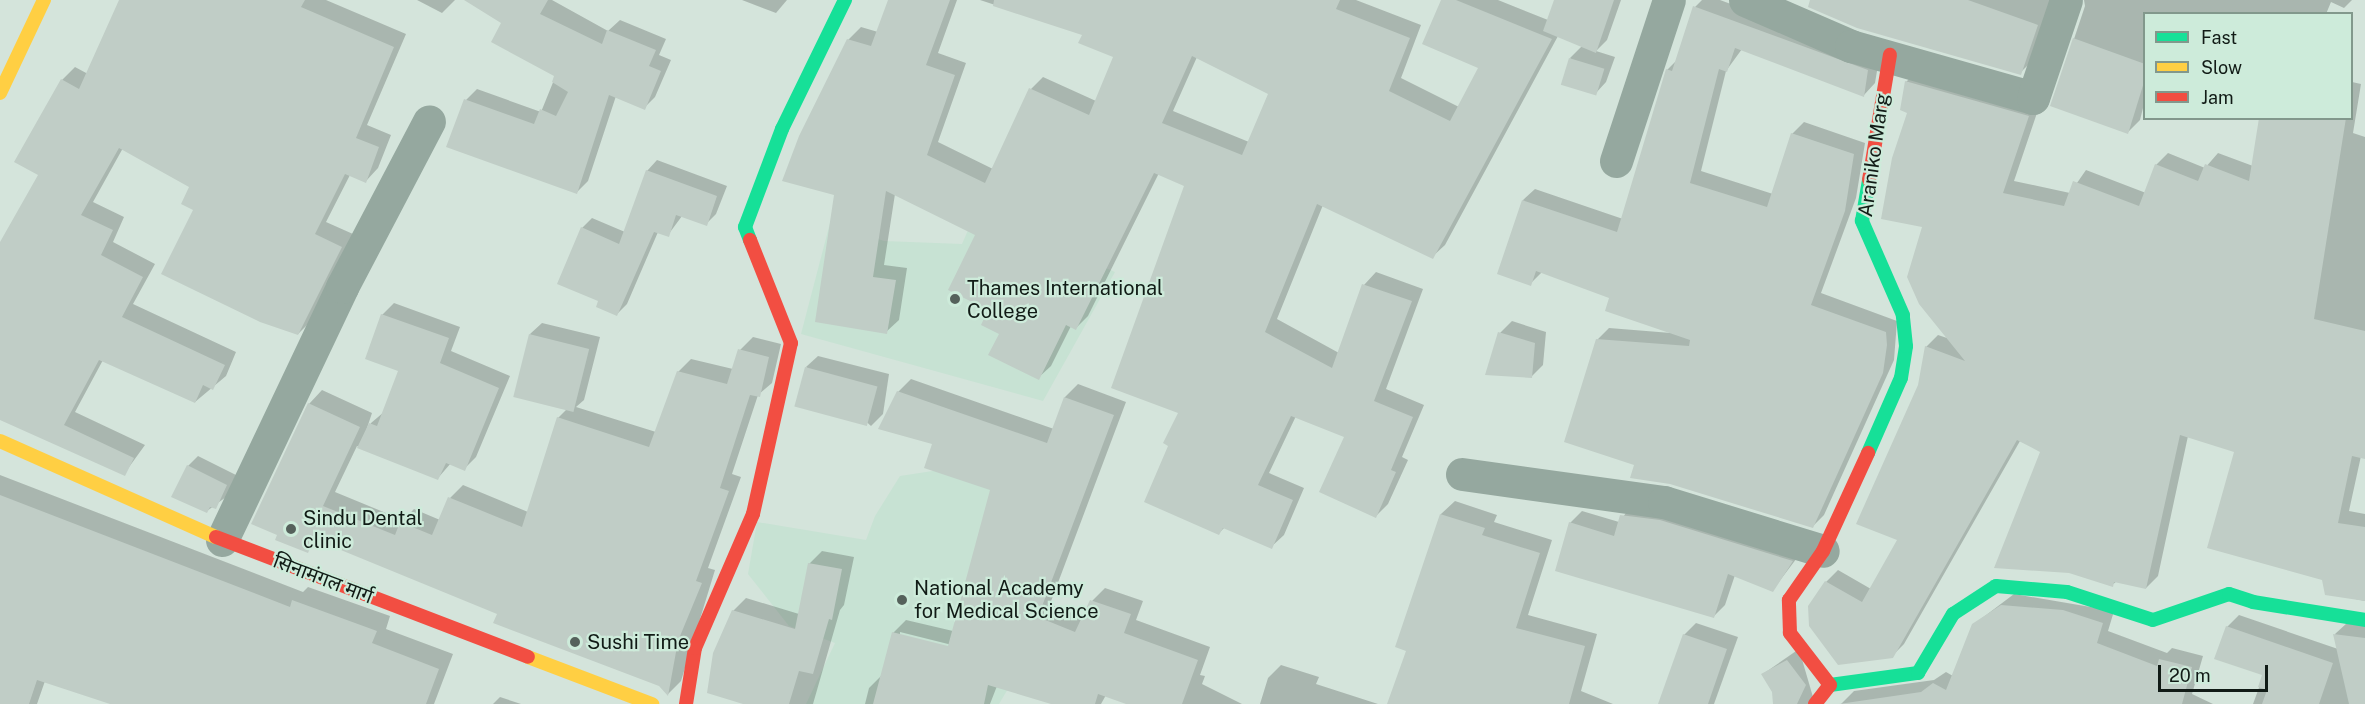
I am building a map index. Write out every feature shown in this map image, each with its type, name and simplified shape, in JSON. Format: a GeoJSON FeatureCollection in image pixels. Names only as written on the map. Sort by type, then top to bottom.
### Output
{"type":"FeatureCollection","features":[{"type":"Feature","properties":{"kind":"street"},"geometry":{"type":"LineString","coordinates":[[0,93],[44,0]]}},
{"type":"Feature","properties":{"kind":"street"},"geometry":{"type":"LineString","coordinates":[[686,704],[695,648],[753,514],[791,343],[745,227],[782,129],[845,0]]}},
{"type":"Feature","properties":{"kind":"street"},"geometry":{"type":"LineString","coordinates":[[1616,161],[1669,0]]}},
{"type":"Feature","properties":{"kind":"street"},"geometry":{"type":"LineString","coordinates":[[1745,0],[1851,45],[2033,98],[2066,0]]}},
{"type":"Feature","properties":{"kind":"street","name":"Araniko Marg"},"geometry":{"type":"LineString","coordinates":[[1830,685],[1790,633],[1787,618],[1789,600],[1823,551],[1900,378],[1906,346],[1903,315],[1862,221],[1890,55]]}},
{"type":"Feature","properties":{"kind":"street"},"geometry":{"type":"LineString","coordinates":[[222,540],[342,288],[429,121]]}},
{"type":"Feature","properties":{"kind":"street","name":"सिनामंगल मार्ग"},"geometry":{"type":"LineString","coordinates":[[0,441],[222,540],[652,704]]}},
{"type":"Feature","properties":{"kind":"street"},"geometry":{"type":"LineString","coordinates":[[1462,474],[1664,502],[1823,551]]}},
{"type":"Feature","properties":{"kind":"street"},"geometry":{"type":"LineString","coordinates":[[1815,704],[1830,685],[1918,673],[1953,614],[1996,586],[2067,592],[2153,620],[2229,594],[2253,602],[2365,620]]}},
{"type":"Feature","properties":{"kind":"shaded area","name":"Thames International College"},"geometry":{"type":"Polygon","coordinates":[[[976,212],[1115,272],[1043,401],[801,334],[830,223],[884,241],[962,244],[976,212]]]}},
{"type":"Feature","properties":{"kind":"shaded area","name":"National Academy for Medical Science"},"geometry":{"type":"Polygon","coordinates":[[[939,470],[1075,485],[1015,677],[999,704],[806,704],[835,643],[789,626],[748,574],[757,522],[866,540],[875,516],[900,476],[939,470]]]}},
{"type":"Feature","properties":{"kind":"building"},"geometry":{"type":"Polygon","coordinates":[[[119,0],[305,0],[301,7],[394,47],[356,138],[379,147],[366,183],[345,174],[315,234],[342,247],[298,335],[260,322],[161,274],[193,210],[181,204],[189,187],[119,148],[81,215],[113,230],[101,255],[143,277],[122,317],[225,365],[213,390],[203,385],[195,403],[99,360],[64,425],[134,458],[125,476],[0,420],[0,242],[38,175],[14,162],[61,79],[79,89],[119,0]]]}},
{"type":"Feature","properties":{"kind":"building"},"geometry":{"type":"Polygon","coordinates":[[[464,0],[548,0],[540,14],[602,44],[607,30],[656,50],[649,66],[661,71],[645,110],[609,95],[577,194],[446,147],[464,99],[534,124],[540,109],[556,116],[568,92],[552,82],[554,76],[491,42],[501,23],[464,0]]]}},
{"type":"Feature","properties":{"kind":"building"},"geometry":{"type":"Polygon","coordinates":[[[888,0],[950,0],[926,65],[955,75],[927,155],[985,183],[1029,88],[1089,115],[1113,57],[1078,43],[1082,35],[993,6],[994,0],[1340,0],[1336,9],[1410,38],[1389,91],[1450,121],[1478,68],[1422,44],[1441,0],[1456,0],[1552,39],[1433,259],[1317,204],[1265,332],[1332,368],[1362,284],[1412,301],[1374,401],[1413,417],[1391,470],[1396,472],[1376,518],[1319,492],[1344,437],[1291,416],[1258,485],[1293,500],[1272,549],[1223,528],[1219,535],[1144,502],[1168,446],[1163,443],[1178,413],[1111,388],[1184,186],[1154,173],[1076,330],[1066,325],[1039,380],[988,355],[999,334],[981,325],[988,310],[948,290],[975,235],[886,191],[873,277],[896,280],[887,334],[815,322],[834,195],[782,181],[799,136],[847,39],[871,46],[888,0]],[[1192,56],[1162,123],[1242,155],[1268,94],[1192,56]]]}},
{"type":"Feature","properties":{"kind":"building"},"geometry":{"type":"Polygon","coordinates":[[[1554,0],[1614,0],[1596,53],[1543,31],[1554,0]]]}},
{"type":"Feature","properties":{"kind":"building"},"geometry":{"type":"Polygon","coordinates":[[[1810,0],[1968,0],[2038,25],[2021,75],[1857,28],[1808,7],[1810,0]]]}},
{"type":"Feature","properties":{"kind":"building"},"geometry":{"type":"Polygon","coordinates":[[[1693,6],[1868,70],[1864,97],[1735,48],[1727,72],[1719,69],[1690,183],[1767,207],[1791,133],[1854,154],[1845,211],[1811,305],[1886,332],[1887,345],[1883,373],[1813,528],[1670,484],[1630,478],[1634,465],[1564,442],[1596,339],[1689,346],[1690,340],[1605,311],[1609,298],[1536,271],[1531,286],[1497,274],[1522,200],[1617,232],[1666,69],[1672,71],[1693,6]]]}},
{"type":"Feature","properties":{"kind":"building"},"geometry":{"type":"Polygon","coordinates":[[[2073,38],[2143,63],[2143,85],[2128,134],[2050,106],[2073,38]]]}},
{"type":"Feature","properties":{"kind":"building"},"geometry":{"type":"Polygon","coordinates":[[[1569,58],[1604,69],[1596,96],[1561,85],[1569,58]]]}},
{"type":"Feature","properties":{"kind":"building"},"geometry":{"type":"Polygon","coordinates":[[[1905,81],[2029,116],[2003,193],[2064,206],[2073,181],[2139,206],[2155,164],[2198,181],[2205,164],[2249,181],[2259,120],[2346,120],[2314,319],[2365,331],[2365,459],[2352,456],[2338,523],[2365,527],[2365,601],[2325,595],[2322,580],[2207,548],[2234,452],[2180,435],[2146,589],[2114,582],[2113,587],[2069,573],[1994,568],[2040,452],[2017,440],[1893,658],[1838,665],[1809,626],[1808,606],[1825,581],[1862,602],[1897,540],[1856,524],[1918,385],[1925,346],[1965,361],[1919,304],[1907,277],[1922,227],[1881,219],[1892,158],[1907,113],[1900,110],[1905,81]]]}},
{"type":"Feature","properties":{"kind":"building"},"geometry":{"type":"Polygon","coordinates":[[[646,170],[717,196],[707,226],[676,215],[669,237],[654,232],[617,316],[596,307],[598,301],[557,284],[581,227],[619,244],[646,170]]]}},
{"type":"Feature","properties":{"kind":"building"},"geometry":{"type":"Polygon","coordinates":[[[381,314],[449,338],[440,363],[499,388],[465,471],[446,463],[438,480],[357,448],[369,423],[377,426],[398,371],[365,359],[381,314]]]}},
{"type":"Feature","properties":{"kind":"building"},"geometry":{"type":"Polygon","coordinates":[[[1498,332],[1535,343],[1532,378],[1485,375],[1498,332]]]}},
{"type":"Feature","properties":{"kind":"building"},"geometry":{"type":"Polygon","coordinates":[[[529,334],[589,349],[573,412],[513,397],[529,334]]]}},
{"type":"Feature","properties":{"kind":"building"},"geometry":{"type":"Polygon","coordinates":[[[738,349],[769,357],[760,397],[750,395],[720,488],[729,491],[696,581],[702,583],[678,641],[668,696],[659,686],[493,623],[497,614],[314,539],[308,553],[275,540],[277,535],[251,524],[308,403],[360,427],[323,506],[395,535],[400,522],[432,535],[448,497],[522,527],[557,417],[649,447],[677,371],[727,384],[738,349]]]}},
{"type":"Feature","properties":{"kind":"building"},"geometry":{"type":"Polygon","coordinates":[[[805,367],[877,386],[867,426],[794,407],[805,367]]]}},
{"type":"Feature","properties":{"kind":"building"},"geometry":{"type":"Polygon","coordinates":[[[897,391],[1047,443],[1064,397],[1114,415],[1038,617],[1075,632],[1090,600],[1131,614],[1124,633],[1198,660],[1182,704],[1126,704],[1098,694],[1095,704],[1051,704],[988,685],[984,704],[873,704],[892,632],[948,646],[990,490],[924,468],[932,444],[878,429],[897,391]]]}},
{"type":"Feature","properties":{"kind":"building"},"geometry":{"type":"Polygon","coordinates":[[[187,465],[227,485],[216,509],[210,507],[207,513],[171,497],[187,465]]]}},
{"type":"Feature","properties":{"kind":"building"},"geometry":{"type":"Polygon","coordinates":[[[0,495],[290,607],[292,600],[377,631],[372,643],[439,669],[426,704],[110,704],[37,680],[29,704],[0,704],[0,495]]]}},
{"type":"Feature","properties":{"kind":"building"},"geometry":{"type":"Polygon","coordinates":[[[1440,514],[1485,528],[1482,535],[1540,553],[1516,628],[1585,646],[1569,704],[1387,704],[1406,651],[1395,647],[1440,514]]]}},
{"type":"Feature","properties":{"kind":"building"},"geometry":{"type":"Polygon","coordinates":[[[1620,515],[1660,520],[1793,561],[1773,592],[1728,574],[1714,618],[1555,571],[1569,522],[1614,536],[1620,515]]]}},
{"type":"Feature","properties":{"kind":"building"},"geometry":{"type":"Polygon","coordinates":[[[808,563],[842,569],[832,620],[829,619],[813,674],[799,671],[789,704],[743,704],[707,693],[713,653],[732,610],[795,629],[808,563]]]}},
{"type":"Feature","properties":{"kind":"building"},"geometry":{"type":"Polygon","coordinates":[[[2001,605],[2063,610],[2103,623],[2097,643],[2157,666],[2159,659],[2192,667],[2182,704],[1839,704],[1921,692],[1933,683],[1946,690],[1972,624],[2001,605]]]}},
{"type":"Feature","properties":{"kind":"building"},"geometry":{"type":"Polygon","coordinates":[[[2226,626],[2333,663],[2319,704],[2262,704],[2267,690],[2258,687],[2262,675],[2214,659],[2226,626]]]}},
{"type":"Feature","properties":{"kind":"building"},"geometry":{"type":"Polygon","coordinates":[[[1683,634],[1727,649],[1708,704],[1658,704],[1683,634]]]}},
{"type":"Feature","properties":{"kind":"building"},"geometry":{"type":"Polygon","coordinates":[[[2333,634],[2365,638],[2365,704],[2349,704],[2333,634]]]}},
{"type":"Feature","properties":{"kind":"building"},"geometry":{"type":"Polygon","coordinates":[[[1787,660],[1806,685],[1797,704],[1773,704],[1772,692],[1761,674],[1787,660]]]}},
{"type":"Feature","properties":{"kind":"traffic: fast"},"geometry":{"type":"LineString","coordinates":[[750,240],[745,227],[782,129],[845,0]]}},
{"type":"Feature","properties":{"kind":"traffic: fast"},"geometry":{"type":"LineString","coordinates":[[1868,453],[1901,378],[1906,346],[1903,315],[1862,221],[1869,180]]}},
{"type":"Feature","properties":{"kind":"traffic: fast"},"geometry":{"type":"LineString","coordinates":[[1830,685],[1918,673],[1953,614],[1996,586],[2067,592],[2153,620],[2229,594],[2253,602],[2365,620]]}},
{"type":"Feature","properties":{"kind":"traffic: slow"},"geometry":{"type":"LineString","coordinates":[[0,93],[44,0]]}},
{"type":"Feature","properties":{"kind":"traffic: slow"},"geometry":{"type":"LineString","coordinates":[[0,441],[216,537]]}},
{"type":"Feature","properties":{"kind":"traffic: slow"},"geometry":{"type":"LineString","coordinates":[[528,657],[652,704]]}},
{"type":"Feature","properties":{"kind":"traffic: jam"},"geometry":{"type":"LineString","coordinates":[[1869,180],[1890,55]]}},
{"type":"Feature","properties":{"kind":"traffic: jam"},"geometry":{"type":"LineString","coordinates":[[686,704],[695,648],[753,514],[791,343],[750,240]]}},
{"type":"Feature","properties":{"kind":"traffic: jam"},"geometry":{"type":"LineString","coordinates":[[1815,704],[1830,685],[1790,633],[1789,600],[1823,551],[1868,453]]}},
{"type":"Feature","properties":{"kind":"traffic: jam"},"geometry":{"type":"LineString","coordinates":[[216,537],[528,657]]}},
{"type":"Feature","properties":{"kind":"place","name":"Thames International College"},"geometry":{"type":"Point","coordinates":[955,299]}},
{"type":"Feature","properties":{"kind":"place","name":"Sindu Dental clinic"},"geometry":{"type":"Point","coordinates":[291,529]}},
{"type":"Feature","properties":{"kind":"place","name":"National Academy for Medical Science"},"geometry":{"type":"Point","coordinates":[902,600]}},
{"type":"Feature","properties":{"kind":"place","name":"Sushi Time"},"geometry":{"type":"Point","coordinates":[575,642]}}]}
